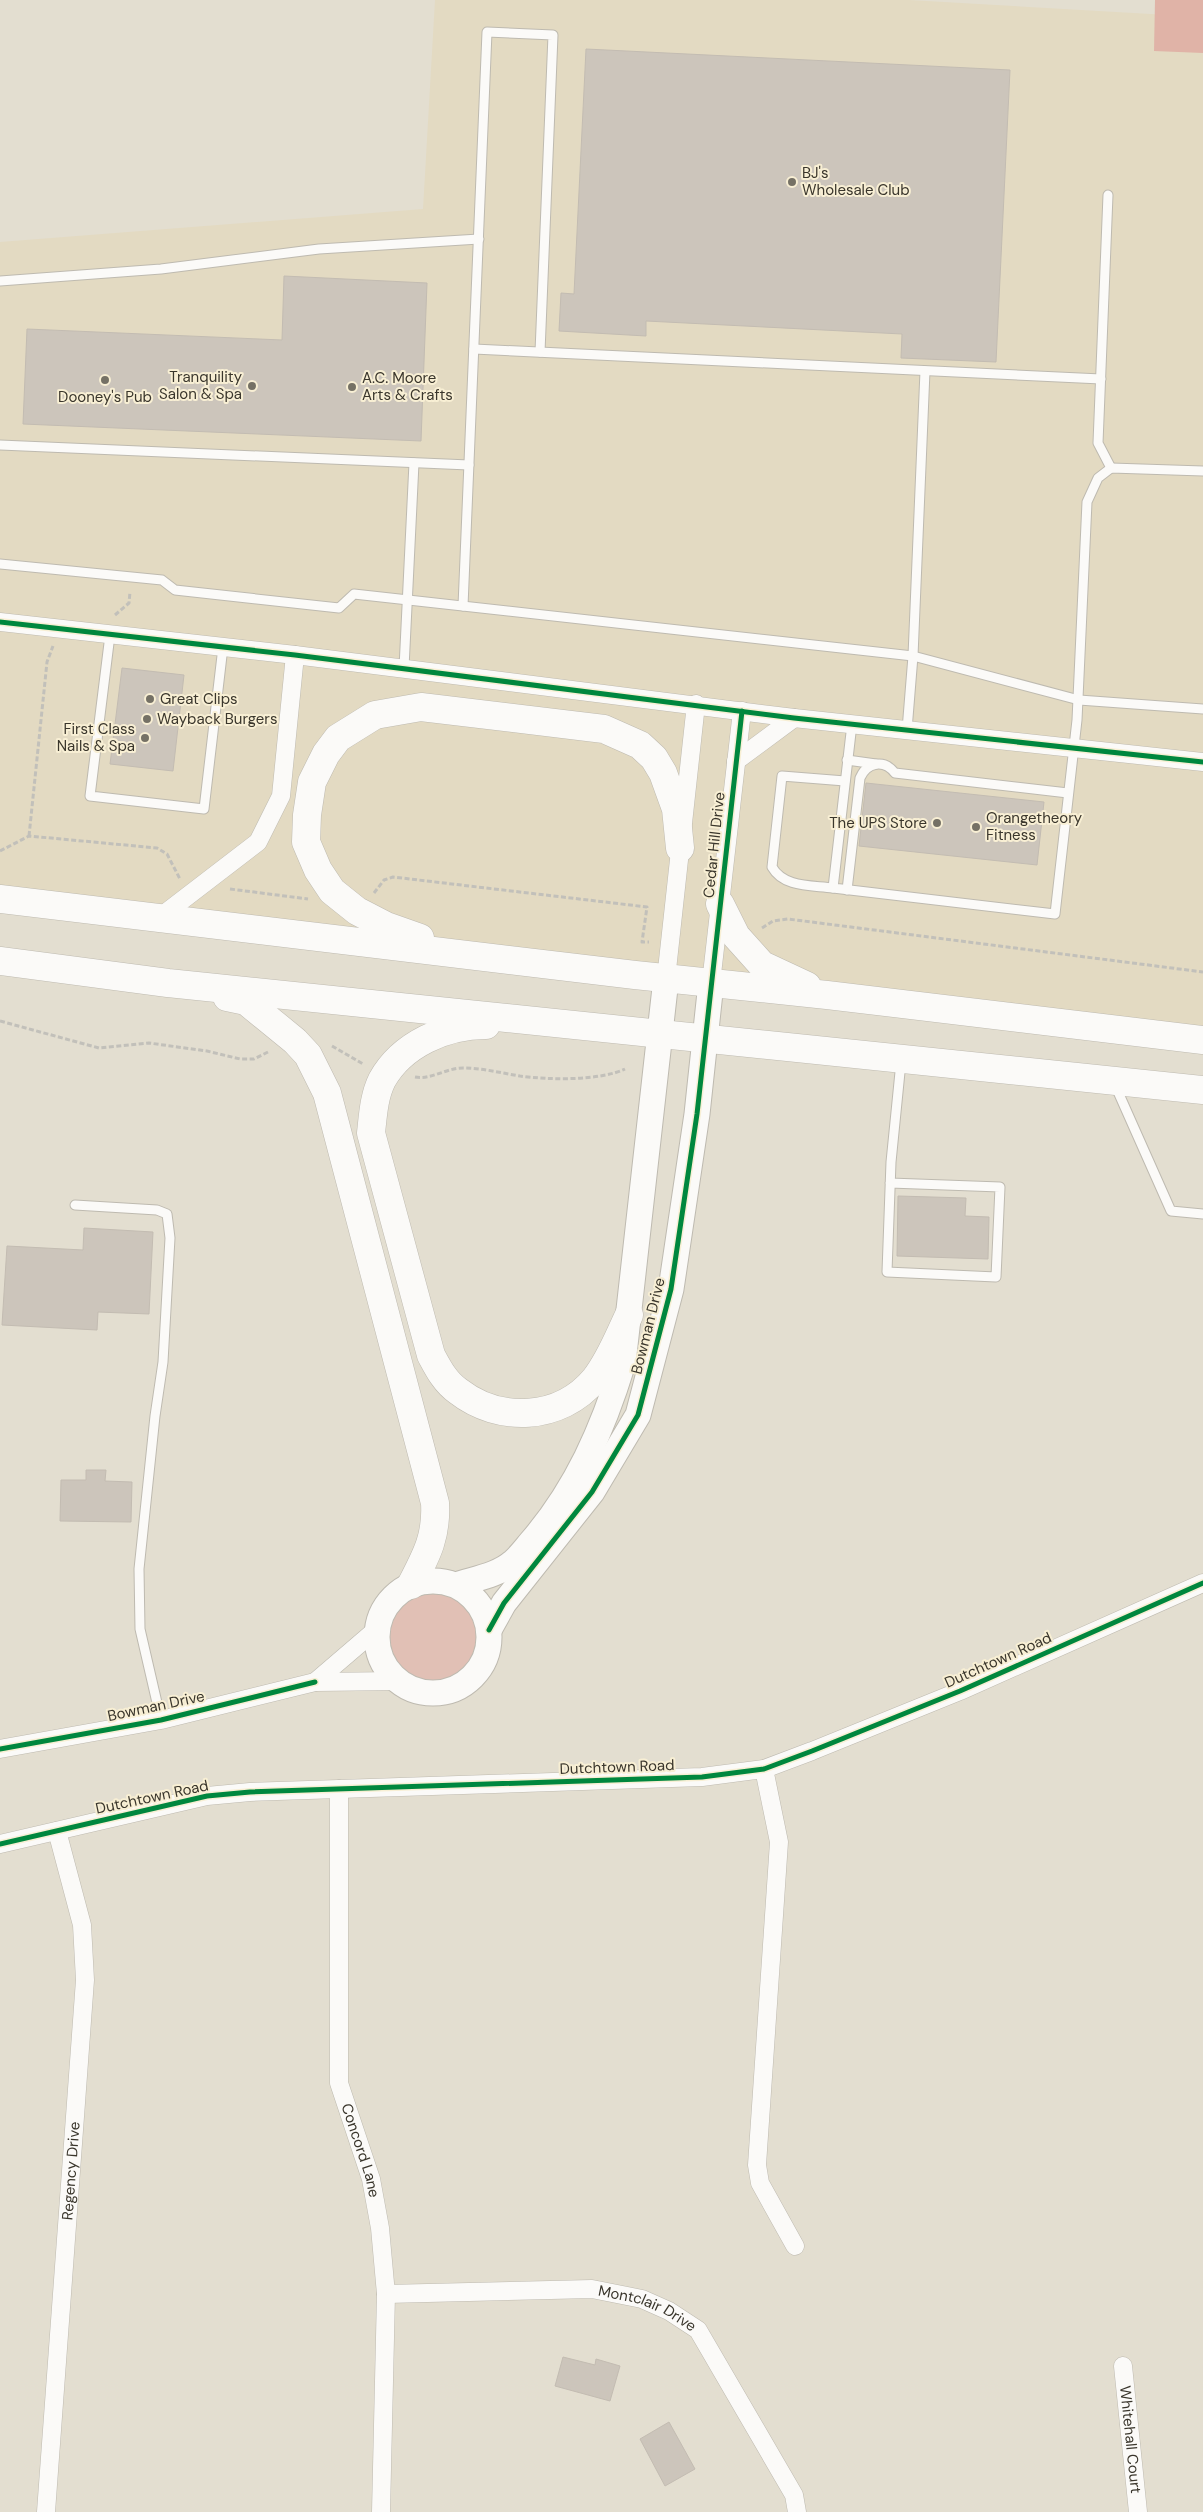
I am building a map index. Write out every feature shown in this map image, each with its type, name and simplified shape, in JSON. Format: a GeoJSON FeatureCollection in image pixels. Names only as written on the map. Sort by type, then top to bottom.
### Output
{"type":"FeatureCollection","features":[{"type":"Feature","properties":{"kind":"highway"},"geometry":{"type":"LineString","coordinates":[[471,955],[386,926],[357,911],[332,891],[318,870],[306,842],[307,815],[312,782],[326,754],[338,738],[375,715],[421,707],[604,729],[640,745],[654,758],[663,773],[674,800],[680,848]]}},
{"type":"Feature","properties":{"kind":"highway"},"geometry":{"type":"LineString","coordinates":[[0,899],[666,979],[827,995],[1203,1040]]}},
{"type":"Feature","properties":{"kind":"highway"},"geometry":{"type":"LineString","coordinates":[[720,904],[736,936],[762,965],[827,995]]}},
{"type":"Feature","properties":{"kind":"highway"},"geometry":{"type":"LineString","coordinates":[[0,961],[168,982],[660,1033],[705,1040],[1203,1090]]}},
{"type":"Feature","properties":{"kind":"highway"},"geometry":{"type":"LineString","coordinates":[[168,982],[183,990],[246,1001],[280,1026],[308,1054],[327,1093],[435,1503],[436,1524],[431,1543],[411,1585]]}},
{"type":"Feature","properties":{"kind":"highway"},"geometry":{"type":"LineString","coordinates":[[569,1024],[479,1025],[444,1032],[424,1040],[401,1055],[382,1081],[374,1106],[371,1132],[431,1355],[441,1374],[456,1390],[474,1402],[495,1411],[510,1413],[539,1412],[560,1406],[578,1394],[594,1379],[629,1315]]}},
{"type":"Feature","properties":{"kind":"street"},"geometry":{"type":"LineString","coordinates":[[0,622],[55,629],[109,627],[223,647],[696,704],[794,718],[1203,762]]}},
{"type":"Feature","properties":{"kind":"street"},"geometry":{"type":"LineString","coordinates":[[159,918],[258,842],[281,796],[295,655]]}},
{"type":"Feature","properties":{"kind":"street"},"geometry":{"type":"LineString","coordinates":[[666,979],[696,704]]}},
{"type":"Feature","properties":{"kind":"street","name":"Cedar Hill Drive"},"geometry":{"type":"LineString","coordinates":[[711,983],[742,710]]}},
{"type":"Feature","properties":{"kind":"street"},"geometry":{"type":"LineString","coordinates":[[736,761],[794,718]]}},
{"type":"Feature","properties":{"kind":"street","name":"Bowman Drive"},"geometry":{"type":"LineString","coordinates":[[456,1585],[488,1575],[512,1563],[552,1518],[592,1449],[610,1407],[623,1363],[666,979]]}},
{"type":"Feature","properties":{"kind":"street","name":"Bowman Drive"},"geometry":{"type":"LineString","coordinates":[[489,1630],[504,1603],[592,1492],[638,1414],[671,1289],[697,1114],[711,983]]}},
{"type":"Feature","properties":{"kind":"street"},"geometry":{"type":"LineString","coordinates":[[429,1580],[456,1585],[466,1591],[482,1608],[489,1630],[485,1658],[476,1674],[461,1685],[444,1692],[425,1692],[399,1681],[392,1675],[381,1658],[378,1628],[388,1602],[402,1589],[429,1580]]}},
{"type":"Feature","properties":{"kind":"street","name":"Dutchtown Road"},"geometry":{"type":"LineString","coordinates":[[0,1844],[207,1796],[250,1792],[702,1777],[764,1769],[960,1691],[1203,1583]]}},
{"type":"Feature","properties":{"kind":"street","name":"Bowman Drive"},"geometry":{"type":"LineString","coordinates":[[315,1682],[378,1628]]}},
{"type":"Feature","properties":{"kind":"street","name":"Bowman Drive"},"geometry":{"type":"LineString","coordinates":[[0,1749],[161,1720],[315,1682],[399,1681]]}},
{"type":"Feature","properties":{"kind":"street"},"geometry":{"type":"LineString","coordinates":[[764,1769],[779,1842],[757,2165],[760,2184],[795,2246]]}},
{"type":"Feature","properties":{"kind":"street","name":"Concord Lane"},"geometry":{"type":"LineString","coordinates":[[339,1789],[338,2083],[371,2180],[380,2228],[386,2294],[381,2512]]}},
{"type":"Feature","properties":{"kind":"street","name":"Regency Drive"},"geometry":{"type":"LineString","coordinates":[[46,2512],[85,1980],[82,1925],[57,1831]]}},
{"type":"Feature","properties":{"kind":"street","name":"Montclair Drive"},"geometry":{"type":"LineString","coordinates":[[386,2294],[592,2289],[642,2299],[668,2311],[698,2330],[794,2495],[798,2512]]}},
{"type":"Feature","properties":{"kind":"street","name":"Whitehall Court"},"geometry":{"type":"LineString","coordinates":[[1123,2366],[1138,2512]]}},
{"type":"Feature","properties":{"kind":"lane"},"geometry":{"type":"LineString","coordinates":[[463,606],[487,32],[552,35],[540,352]]}},
{"type":"Feature","properties":{"kind":"lane"},"geometry":{"type":"LineString","coordinates":[[1108,195],[1098,443],[1111,468]]}},
{"type":"Feature","properties":{"kind":"lane"},"geometry":{"type":"LineString","coordinates":[[0,281],[161,269],[319,249],[479,239]]}},
{"type":"Feature","properties":{"kind":"lane"},"geometry":{"type":"LineString","coordinates":[[474,349],[1101,379]]}},
{"type":"Feature","properties":{"kind":"lane"},"geometry":{"type":"LineString","coordinates":[[907,730],[913,656],[924,371]]}},
{"type":"Feature","properties":{"kind":"lane"},"geometry":{"type":"LineString","coordinates":[[0,445],[469,465]]}},
{"type":"Feature","properties":{"kind":"lane"},"geometry":{"type":"LineString","coordinates":[[404,668],[414,463]]}},
{"type":"Feature","properties":{"kind":"lane"},"geometry":{"type":"LineString","coordinates":[[845,781],[782,776],[772,866],[780,877],[786,881],[1054,914],[1078,700],[1087,502],[1098,478],[1111,468],[1203,471]]}},
{"type":"Feature","properties":{"kind":"lane"},"geometry":{"type":"LineString","coordinates":[[0,564],[162,580],[175,590],[339,608],[354,594],[913,656],[1078,700],[1203,709]]}},
{"type":"Feature","properties":{"kind":"lane"},"geometry":{"type":"LineString","coordinates":[[109,627],[90,796],[204,809],[223,647]]}},
{"type":"Feature","properties":{"kind":"lane"},"geometry":{"type":"LineString","coordinates":[[833,888],[852,724]]}},
{"type":"Feature","properties":{"kind":"lane"},"geometry":{"type":"LineString","coordinates":[[848,760],[888,766],[895,773],[1068,793]]}},
{"type":"Feature","properties":{"kind":"lane"},"geometry":{"type":"LineString","coordinates":[[847,890],[860,778],[866,769],[879,764]]}},
{"type":"Feature","properties":{"kind":"lane"},"geometry":{"type":"LineString","coordinates":[[890,1183],[1000,1187],[996,1277],[887,1272],[890,1183],[901,1060]]}},
{"type":"Feature","properties":{"kind":"lane"},"geometry":{"type":"LineString","coordinates":[[1112,1081],[1171,1211],[1203,1214]]}},
{"type":"Feature","properties":{"kind":"lane"},"geometry":{"type":"LineString","coordinates":[[75,1206],[158,1210],[167,1214],[170,1238],[163,1362],[155,1416],[139,1578],[140,1629],[161,1720]]}},
{"type":"Feature","properties":{"kind":"path"},"geometry":{"type":"LineString","coordinates":[[109,627],[129,603],[131,577]]}},
{"type":"Feature","properties":{"kind":"path"},"geometry":{"type":"LineString","coordinates":[[29,836],[47,662],[52,649],[55,629]]}},
{"type":"Feature","properties":{"kind":"path"},"geometry":{"type":"LineString","coordinates":[[0,851],[29,836],[157,848],[166,854],[182,882]]}},
{"type":"Feature","properties":{"kind":"path"},"geometry":{"type":"LineString","coordinates":[[373,896],[384,880],[393,877],[648,907],[642,942],[649,942]]}},
{"type":"Feature","properties":{"kind":"path"},"geometry":{"type":"LineString","coordinates":[[221,888],[313,900]]}},
{"type":"Feature","properties":{"kind":"path"},"geometry":{"type":"LineString","coordinates":[[758,931],[774,921],[788,919],[1203,972]]}},
{"type":"Feature","properties":{"kind":"path"},"geometry":{"type":"LineString","coordinates":[[0,1021],[99,1048],[149,1043],[207,1051],[240,1059],[254,1059],[273,1049]]}},
{"type":"Feature","properties":{"kind":"path"},"geometry":{"type":"LineString","coordinates":[[325,1041],[341,1052],[370,1066]]}},
{"type":"Feature","properties":{"kind":"path"},"geometry":{"type":"LineString","coordinates":[[410,1076],[423,1079],[442,1071],[462,1068],[522,1076],[581,1078],[611,1076],[625,1069]]}},
{"type":"Feature","properties":{"kind":"shaded area"},"geometry":{"type":"Polygon","coordinates":[[[435,0],[909,0],[1203,17],[1203,1040],[0,899],[0,242],[423,209],[435,0]]]}},
{"type":"Feature","properties":{"kind":"shaded area"},"geometry":{"type":"Polygon","coordinates":[[[1155,0],[1203,0],[1203,53],[1154,51],[1155,0]]]}},
{"type":"Feature","properties":{"kind":"shaded area"},"geometry":{"type":"Polygon","coordinates":[[[433,1581],[454,1585],[473,1597],[485,1616],[489,1637],[485,1658],[473,1677],[454,1689],[433,1693],[412,1689],[393,1677],[381,1658],[377,1637],[381,1616],[393,1597],[412,1585],[433,1581]]]}},
{"type":"Feature","properties":{"kind":"building","name":"BJ's Wholesale Club"},"geometry":{"type":"Polygon","coordinates":[[[586,49],[1010,70],[996,362],[901,358],[902,334],[646,321],[646,336],[559,331],[561,293],[574,294],[586,49]]]}},
{"type":"Feature","properties":{"kind":"building"},"geometry":{"type":"Polygon","coordinates":[[[284,276],[427,283],[421,441],[23,424],[27,329],[282,340],[284,276]]]}},
{"type":"Feature","properties":{"kind":"building"},"geometry":{"type":"Polygon","coordinates":[[[122,668],[184,675],[173,771],[110,764],[122,668]]]}},
{"type":"Feature","properties":{"kind":"building"},"geometry":{"type":"Polygon","coordinates":[[[866,783],[1044,802],[1037,865],[859,846],[866,783]]]}},
{"type":"Feature","properties":{"kind":"building"},"geometry":{"type":"Polygon","coordinates":[[[898,1196],[966,1198],[965,1216],[989,1217],[988,1259],[897,1256],[898,1196]]]}},
{"type":"Feature","properties":{"kind":"building"},"geometry":{"type":"Polygon","coordinates":[[[84,1228],[153,1232],[149,1314],[98,1312],[97,1330],[2,1325],[7,1246],[83,1250],[84,1228]]]}},
{"type":"Feature","properties":{"kind":"building"},"geometry":{"type":"Polygon","coordinates":[[[86,1470],[106,1470],[105,1481],[132,1482],[131,1522],[60,1521],[61,1480],[86,1480],[86,1470]]]}},
{"type":"Feature","properties":{"kind":"building"},"geometry":{"type":"Polygon","coordinates":[[[563,2357],[595,2365],[596,2359],[620,2366],[610,2401],[555,2386],[563,2357]]]}},
{"type":"Feature","properties":{"kind":"building"},"geometry":{"type":"Polygon","coordinates":[[[669,2422],[695,2469],[665,2486],[640,2439],[669,2422]]]}},
{"type":"Feature","properties":{"kind":"cycle path"},"geometry":{"type":"LineString","coordinates":[[0,622],[295,655],[794,718],[1203,762]]}},
{"type":"Feature","properties":{"kind":"cycle path"},"geometry":{"type":"LineString","coordinates":[[489,1630],[504,1603],[592,1492],[638,1415],[671,1289],[697,1114],[742,711]]}},
{"type":"Feature","properties":{"kind":"cycle path"},"geometry":{"type":"LineString","coordinates":[[0,1844],[207,1796],[250,1792],[702,1777],[764,1769],[960,1691],[1203,1583]]}},
{"type":"Feature","properties":{"kind":"cycle path"},"geometry":{"type":"LineString","coordinates":[[0,1749],[161,1720],[315,1682]]}},
{"type":"Feature","properties":{"kind":"place","name":"BJ's Wholesale Club"},"geometry":{"type":"Point","coordinates":[792,182]}},
{"type":"Feature","properties":{"kind":"place","name":"Dooney's Pub"},"geometry":{"type":"Point","coordinates":[105,380]}},
{"type":"Feature","properties":{"kind":"place","name":"Tranquility Salon & Spa"},"geometry":{"type":"Point","coordinates":[252,386]}},
{"type":"Feature","properties":{"kind":"place","name":"A.C. Moore Arts & Crafts"},"geometry":{"type":"Point","coordinates":[352,387]}},
{"type":"Feature","properties":{"kind":"place","name":"Great Clips"},"geometry":{"type":"Point","coordinates":[150,699]}},
{"type":"Feature","properties":{"kind":"place","name":"Wayback Burgers"},"geometry":{"type":"Point","coordinates":[147,719]}},
{"type":"Feature","properties":{"kind":"place","name":"First Class Nails & Spa"},"geometry":{"type":"Point","coordinates":[145,738]}},
{"type":"Feature","properties":{"kind":"place","name":"The UPS Store"},"geometry":{"type":"Point","coordinates":[937,823]}},
{"type":"Feature","properties":{"kind":"place","name":"Orangetheory Fitness"},"geometry":{"type":"Point","coordinates":[976,827]}}]}
